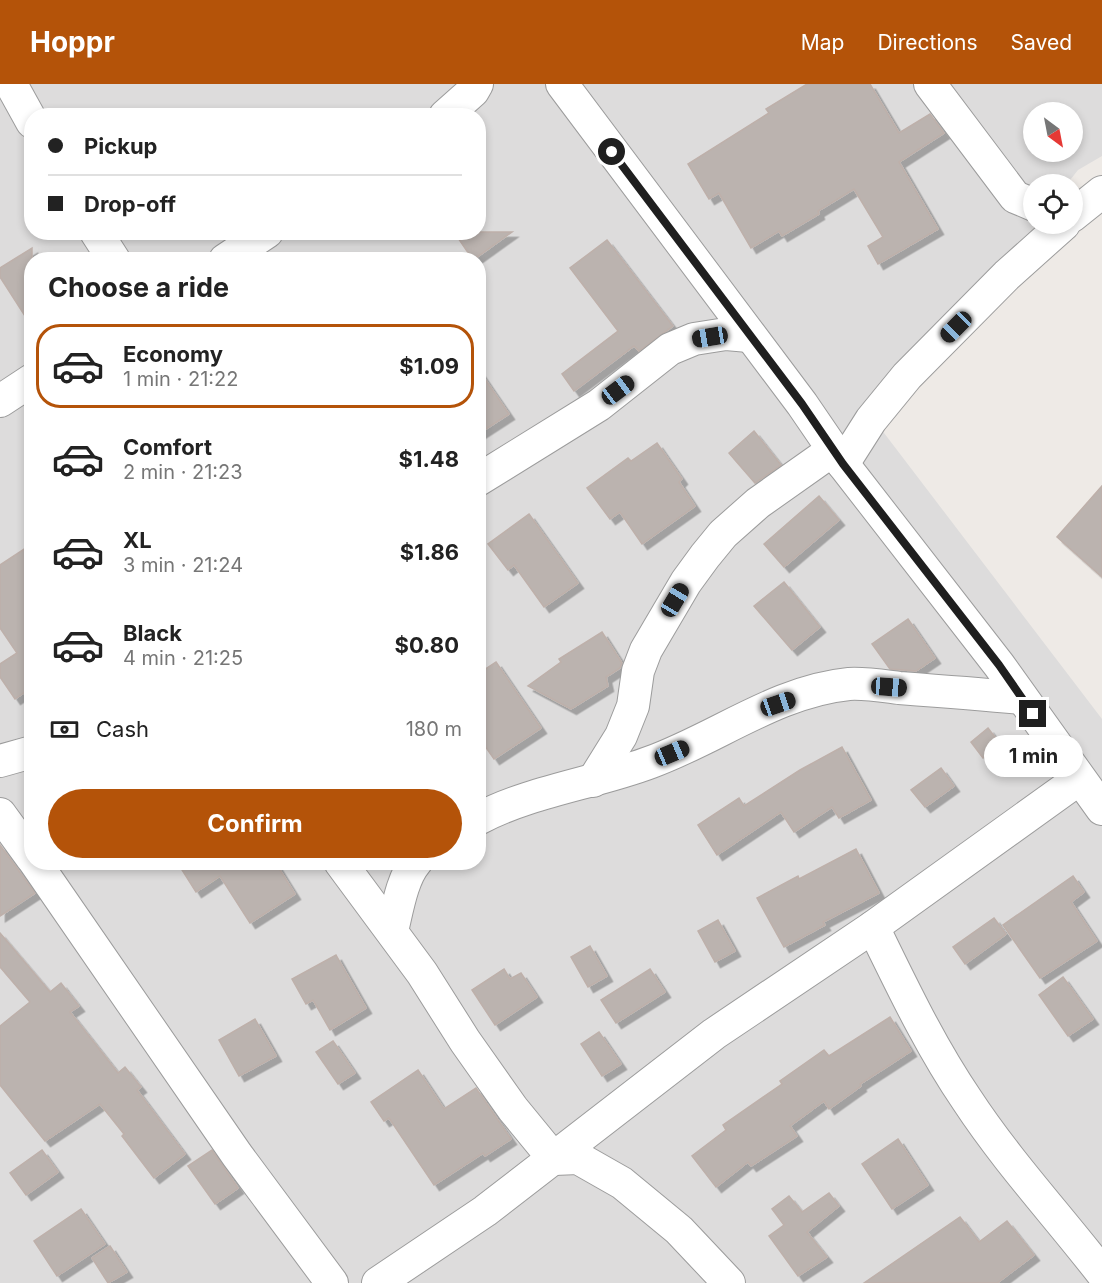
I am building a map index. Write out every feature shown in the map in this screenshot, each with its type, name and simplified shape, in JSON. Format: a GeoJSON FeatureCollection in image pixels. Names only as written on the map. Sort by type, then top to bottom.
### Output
{"type":"FeatureCollection","features":[{"type":"Feature","properties":{"kind":"street"},"geometry":{"type":"LineString","coordinates":[[11,84],[24,108]]}},
{"type":"Feature","properties":{"kind":"street"},"geometry":{"type":"LineString","coordinates":[[454,108],[477,84]]}},
{"type":"Feature","properties":{"kind":"street"},"geometry":{"type":"LineString","coordinates":[[562,84],[802,404],[838,457],[999,665],[1102,809]]}},
{"type":"Feature","properties":{"kind":"street"},"geometry":{"type":"LineString","coordinates":[[930,84],[1015,197],[1023,200]]}},
{"type":"Feature","properties":{"kind":"street"},"geometry":{"type":"LineString","coordinates":[[1083,207],[1102,192]]}},
{"type":"Feature","properties":{"kind":"street"},"geometry":{"type":"LineString","coordinates":[[593,781],[621,736],[633,706],[638,671],[646,650],[686,582],[723,534],[758,503],[838,457],[907,376],[1051,234]]}},
{"type":"Feature","properties":{"kind":"street"},"geometry":{"type":"LineString","coordinates":[[237,252],[255,240]]}},
{"type":"Feature","properties":{"kind":"street"},"geometry":{"type":"LineString","coordinates":[[486,475],[599,405],[670,349],[726,334],[750,336]]}},
{"type":"Feature","properties":{"kind":"street"},"geometry":{"type":"LineString","coordinates":[[0,401],[24,385]]}},
{"type":"Feature","properties":{"kind":"street"},"geometry":{"type":"LineString","coordinates":[[486,815],[551,792],[651,762],[693,744],[760,710],[814,692],[850,684],[1021,698]]}},
{"type":"Feature","properties":{"kind":"street"},"geometry":{"type":"LineString","coordinates":[[0,761],[24,754]]}},
{"type":"Feature","properties":{"kind":"street"},"geometry":{"type":"LineString","coordinates":[[378,1283],[485,1210],[714,1035],[873,927],[1079,779]]}},
{"type":"Feature","properties":{"kind":"street"},"geometry":{"type":"LineString","coordinates":[[0,814],[24,847]]}},
{"type":"Feature","properties":{"kind":"street"},"geometry":{"type":"LineString","coordinates":[[41,870],[237,1155],[332,1283]]}},
{"type":"Feature","properties":{"kind":"street"},"geometry":{"type":"LineString","coordinates":[[346,870],[392,931],[492,1080],[554,1159]]}},
{"type":"Feature","properties":{"kind":"street"},"geometry":{"type":"LineString","coordinates":[[392,931],[400,899],[411,870]]}},
{"type":"Feature","properties":{"kind":"street"},"geometry":{"type":"LineString","coordinates":[[873,927],[911,1005],[966,1098],[997,1142],[1102,1273]]}},
{"type":"Feature","properties":{"kind":"street"},"geometry":{"type":"LineString","coordinates":[[554,1159],[578,1158],[622,1183],[678,1230],[729,1283]]}},
{"type":"Feature","properties":{"kind":"shaded area"},"geometry":{"type":"Polygon","coordinates":[[[0,84],[1102,84],[1102,156],[1075,174],[1023,174],[1023,234],[1029,234],[881,429],[1102,719],[1102,1283],[0,1283],[0,84]]]}},
{"type":"Feature","properties":{"kind":"building"},"geometry":{"type":"Polygon","coordinates":[[[807,84],[870,84],[899,133],[930,114],[944,133],[899,162],[938,229],[878,264],[868,246],[883,237],[854,189],[818,211],[819,214],[782,236],[779,231],[751,248],[719,193],[709,199],[688,164],[769,113],[766,109],[807,84]]]}},
{"type":"Feature","properties":{"kind":"building"},"geometry":{"type":"Polygon","coordinates":[[[486,232],[512,232],[484,252],[468,252],[459,240],[486,240],[486,232]]]}},
{"type":"Feature","properties":{"kind":"building"},"geometry":{"type":"Polygon","coordinates":[[[607,240],[673,326],[639,351],[634,346],[574,391],[562,374],[618,331],[570,268],[607,240]]]}},
{"type":"Feature","properties":{"kind":"building"},"geometry":{"type":"Polygon","coordinates":[[[24,253],[24,314],[0,277],[0,268],[24,253]]]}},
{"type":"Feature","properties":{"kind":"building"},"geometry":{"type":"Polygon","coordinates":[[[486,381],[509,414],[486,429],[486,381]]]}},
{"type":"Feature","properties":{"kind":"building"},"geometry":{"type":"Polygon","coordinates":[[[754,431],[781,465],[755,483],[729,453],[754,431]]]}},
{"type":"Feature","properties":{"kind":"building"},"geometry":{"type":"Polygon","coordinates":[[[657,443],[682,479],[679,482],[695,506],[642,544],[620,512],[610,519],[587,488],[628,458],[631,461],[657,443]]]}},
{"type":"Feature","properties":{"kind":"building"},"geometry":{"type":"Polygon","coordinates":[[[1102,486],[1102,577],[1057,537],[1102,486]]]}},
{"type":"Feature","properties":{"kind":"building"},"geometry":{"type":"Polygon","coordinates":[[[819,496],[839,520],[784,567],[764,544],[819,496]]]}},
{"type":"Feature","properties":{"kind":"building"},"geometry":{"type":"Polygon","coordinates":[[[529,514],[578,583],[544,607],[514,565],[508,570],[488,544],[529,514]]]}},
{"type":"Feature","properties":{"kind":"building"},"geometry":{"type":"Polygon","coordinates":[[[24,549],[24,693],[15,699],[0,677],[0,664],[17,653],[0,628],[0,565],[24,549]]]}},
{"type":"Feature","properties":{"kind":"building"},"geometry":{"type":"Polygon","coordinates":[[[784,582],[820,627],[792,650],[754,606],[784,582]]]}},
{"type":"Feature","properties":{"kind":"building"},"geometry":{"type":"Polygon","coordinates":[[[908,619],[935,658],[916,671],[890,669],[872,644],[908,619]]]}},
{"type":"Feature","properties":{"kind":"building"},"geometry":{"type":"Polygon","coordinates":[[[602,632],[622,663],[620,668],[606,677],[608,686],[571,709],[528,686],[561,662],[559,659],[602,632]]]}},
{"type":"Feature","properties":{"kind":"building"},"geometry":{"type":"Polygon","coordinates":[[[496,662],[541,728],[494,759],[486,748],[486,669],[496,662]]]}},
{"type":"Feature","properties":{"kind":"building"},"geometry":{"type":"Polygon","coordinates":[[[988,728],[1001,745],[983,758],[971,742],[988,728]]]}},
{"type":"Feature","properties":{"kind":"building"},"geometry":{"type":"Polygon","coordinates":[[[842,747],[871,800],[839,818],[832,807],[794,832],[781,812],[717,855],[698,825],[739,798],[744,806],[800,770],[842,747]]]}},
{"type":"Feature","properties":{"kind":"building"},"geometry":{"type":"Polygon","coordinates":[[[941,768],[954,786],[925,807],[911,790],[941,768]]]}},
{"type":"Feature","properties":{"kind":"building"},"geometry":{"type":"Polygon","coordinates":[[[0,845],[35,893],[0,916],[0,845]]]}},
{"type":"Feature","properties":{"kind":"building"},"geometry":{"type":"Polygon","coordinates":[[[856,849],[879,893],[823,922],[825,925],[784,947],[757,898],[856,849]]]}},
{"type":"Feature","properties":{"kind":"building"},"geometry":{"type":"Polygon","coordinates":[[[182,870],[280,870],[295,894],[250,923],[220,876],[196,892],[182,870]]]}},
{"type":"Feature","properties":{"kind":"building"},"geometry":{"type":"Polygon","coordinates":[[[1073,876],[1084,892],[1071,902],[1097,941],[1040,978],[1003,925],[1073,876]]]}},
{"type":"Feature","properties":{"kind":"building"},"geometry":{"type":"Polygon","coordinates":[[[994,918],[1006,934],[965,964],[953,947],[994,918]]]}},
{"type":"Feature","properties":{"kind":"building"},"geometry":{"type":"Polygon","coordinates":[[[718,920],[735,951],[715,962],[698,931],[718,920]]]}},
{"type":"Feature","properties":{"kind":"building"},"geometry":{"type":"Polygon","coordinates":[[[0,933],[50,992],[61,983],[79,1006],[70,1012],[118,1073],[125,1067],[141,1087],[137,1090],[185,1154],[154,1178],[100,1104],[45,1141],[0,1085],[0,1026],[30,1002],[0,967],[0,933]]]}},
{"type":"Feature","properties":{"kind":"building"},"geometry":{"type":"Polygon","coordinates":[[[590,946],[607,976],[588,987],[571,957],[590,946]]]}},
{"type":"Feature","properties":{"kind":"building"},"geometry":{"type":"Polygon","coordinates":[[[336,955],[366,1008],[330,1030],[313,1000],[306,1004],[292,979],[336,955]]]}},
{"type":"Feature","properties":{"kind":"building"},"geometry":{"type":"Polygon","coordinates":[[[504,969],[510,979],[521,973],[537,997],[495,1025],[472,990],[504,969]]]}},
{"type":"Feature","properties":{"kind":"building"},"geometry":{"type":"Polygon","coordinates":[[[650,969],[665,992],[616,1023],[601,1000],[650,969]]]}},
{"type":"Feature","properties":{"kind":"building"},"geometry":{"type":"Polygon","coordinates":[[[1063,977],[1093,1019],[1068,1036],[1039,995],[1063,977]]]}},
{"type":"Feature","properties":{"kind":"building"},"geometry":{"type":"Polygon","coordinates":[[[890,1017],[911,1051],[860,1084],[861,1086],[829,1109],[824,1101],[790,1126],[797,1136],[751,1166],[748,1162],[716,1187],[692,1156],[726,1130],[723,1125],[782,1084],[780,1081],[824,1050],[829,1056],[890,1017]]]}},
{"type":"Feature","properties":{"kind":"building"},"geometry":{"type":"Polygon","coordinates":[[[255,1019],[276,1056],[239,1076],[219,1040],[255,1019]]]}},
{"type":"Feature","properties":{"kind":"building"},"geometry":{"type":"Polygon","coordinates":[[[599,1032],[621,1064],[602,1076],[581,1044],[599,1032]]]}},
{"type":"Feature","properties":{"kind":"building"},"geometry":{"type":"Polygon","coordinates":[[[333,1041],[355,1073],[338,1084],[316,1052],[333,1041]]]}},
{"type":"Feature","properties":{"kind":"building"},"geometry":{"type":"Polygon","coordinates":[[[418,1070],[444,1109],[476,1088],[511,1139],[485,1156],[483,1153],[434,1185],[389,1118],[384,1121],[371,1102],[418,1070]]]}},
{"type":"Feature","properties":{"kind":"building"},"geometry":{"type":"Polygon","coordinates":[[[898,1139],[928,1185],[892,1209],[862,1164],[898,1139]]]}},
{"type":"Feature","properties":{"kind":"building"},"geometry":{"type":"Polygon","coordinates":[[[42,1150],[58,1172],[26,1195],[10,1173],[42,1150]]]}},
{"type":"Feature","properties":{"kind":"building"},"geometry":{"type":"Polygon","coordinates":[[[212,1150],[238,1188],[215,1204],[188,1166],[212,1150]]]}},
{"type":"Feature","properties":{"kind":"building"},"geometry":{"type":"Polygon","coordinates":[[[829,1193],[839,1206],[807,1232],[827,1257],[798,1276],[769,1236],[784,1225],[772,1209],[789,1196],[802,1212],[829,1193]]]}},
{"type":"Feature","properties":{"kind":"building"},"geometry":{"type":"Polygon","coordinates":[[[81,1209],[105,1244],[57,1276],[34,1241],[81,1209]]]}},
{"type":"Feature","properties":{"kind":"building"},"geometry":{"type":"Polygon","coordinates":[[[960,1217],[979,1242],[1007,1221],[1034,1255],[997,1283],[864,1283],[960,1217]]]}},
{"type":"Feature","properties":{"kind":"building"},"geometry":{"type":"Polygon","coordinates":[[[110,1246],[127,1272],[108,1283],[92,1258],[110,1246]]]}},
{"type":"Feature","properties":{"kind":"route"},"geometry":{"type":"LineString","coordinates":[[612,152],[802,404],[843,464],[999,665],[1033,714]]}}]}
